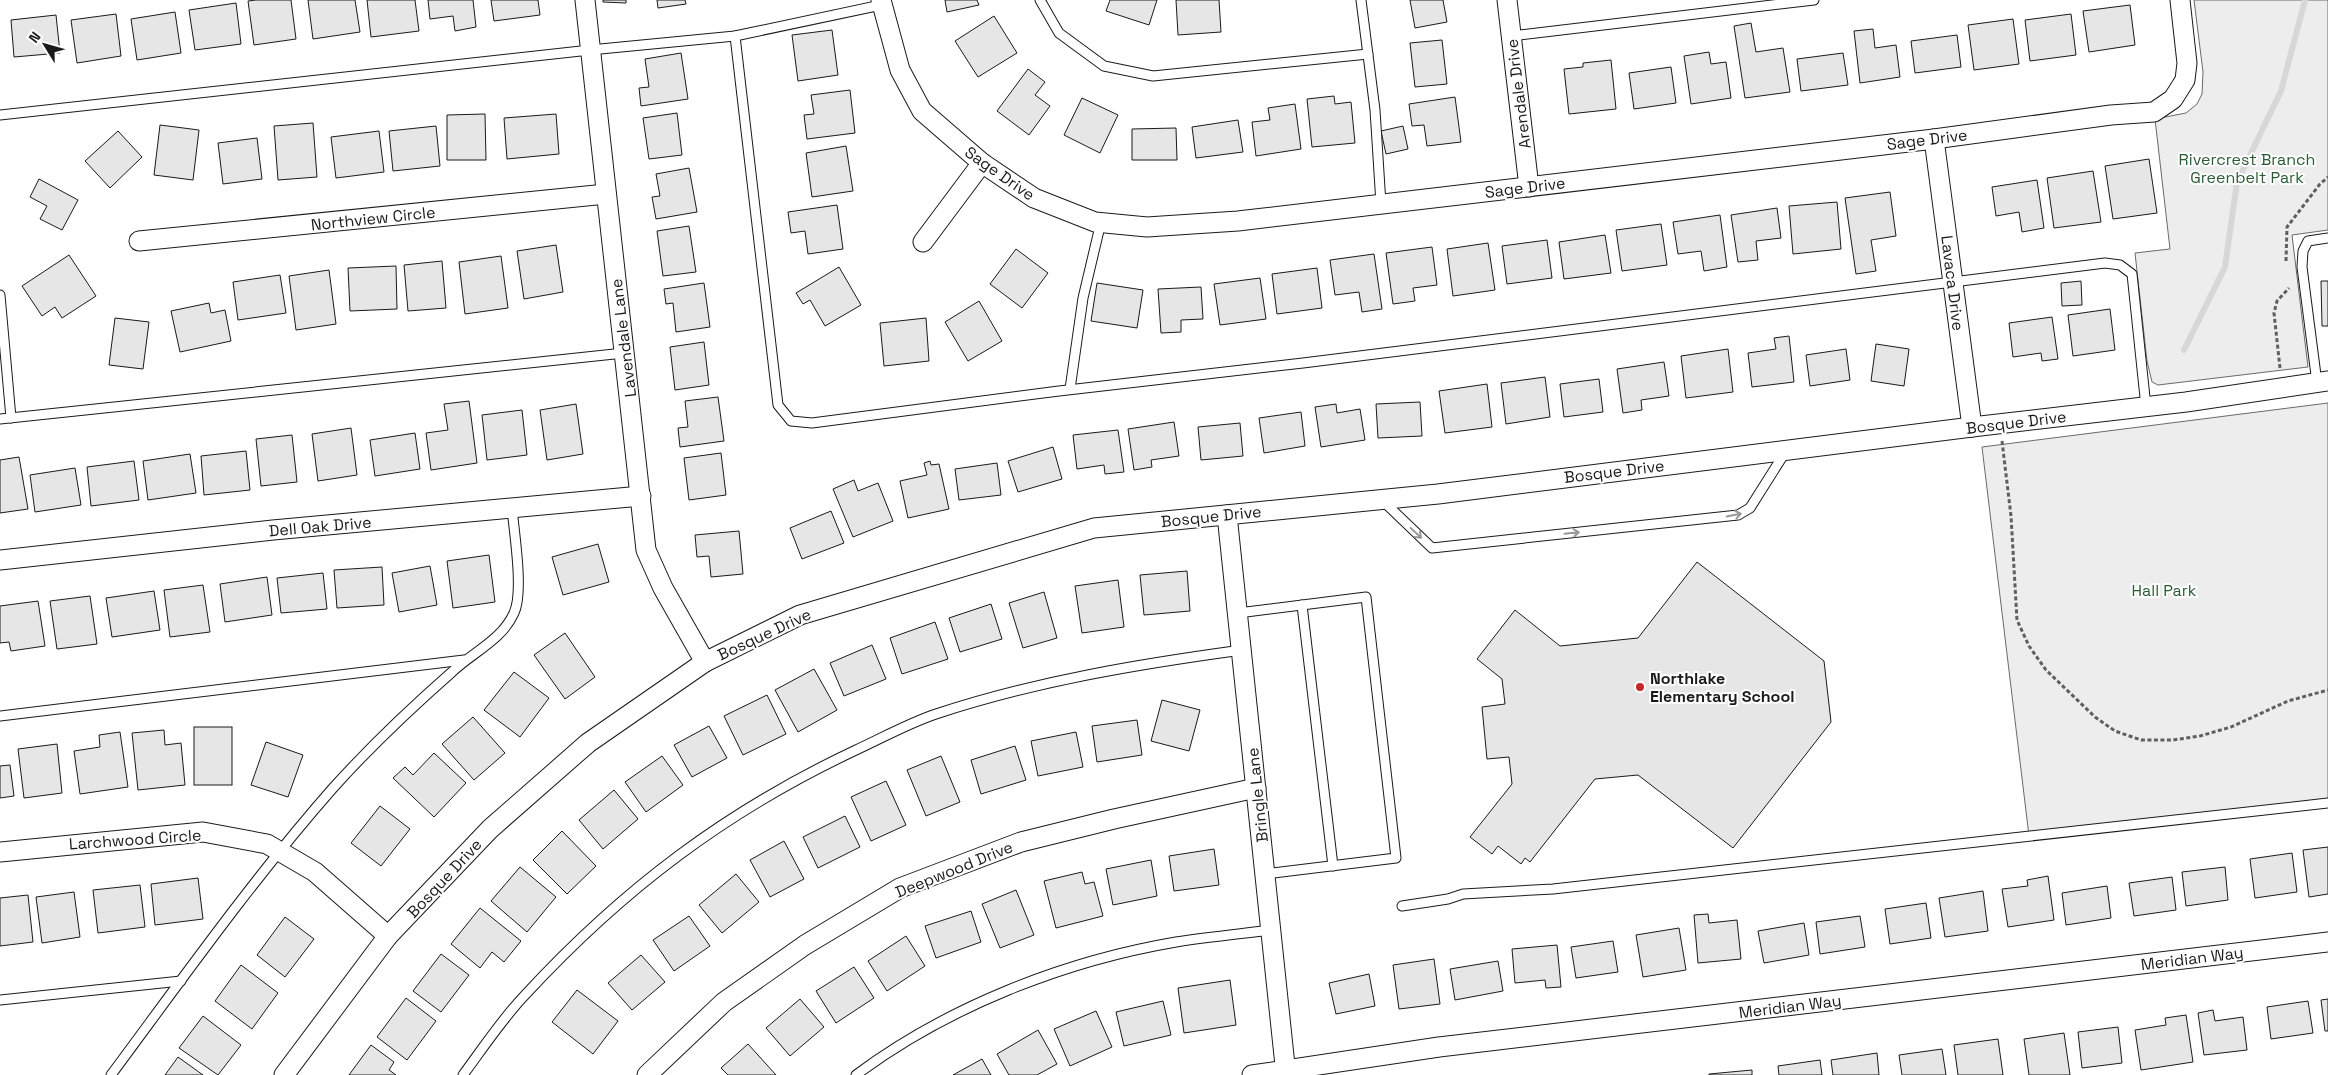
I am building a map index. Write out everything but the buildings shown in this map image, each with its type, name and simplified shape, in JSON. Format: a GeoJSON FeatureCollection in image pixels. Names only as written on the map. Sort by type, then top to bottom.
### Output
{"type":"FeatureCollection","features":[{"type":"Feature","properties":{"kind":"street","name":"Lavendale Lane"},"geometry":{"type":"LineString","coordinates":[[585,0],[646,550],[663,588],[705,662]]}},
{"type":"Feature","properties":{"kind":"street","name":"Arendale Drive"},"geometry":{"type":"LineString","coordinates":[[1507,0],[1529,187]]}},
{"type":"Feature","properties":{"kind":"street","name":"Sage Drive"},"geometry":{"type":"LineString","coordinates":[[881,3],[900,70],[922,111],[982,163],[1034,198],[1101,222],[1147,227],[1238,222],[1934,139],[2111,115],[2154,112],[2173,99],[2184,80],[2187,63],[2180,0]]}},
{"type":"Feature","properties":{"kind":"street","name":"Lavaca Drive"},"geometry":{"type":"LineString","coordinates":[[1934,139],[1972,427]]}},
{"type":"Feature","properties":{"kind":"street"},"geometry":{"type":"LineString","coordinates":[[923,242],[982,163]]}},
{"type":"Feature","properties":{"kind":"street","name":"Northview Circle"},"geometry":{"type":"LineString","coordinates":[[139,241],[606,194]]}},
{"type":"Feature","properties":{"kind":"street","name":"Bosque Drive"},"geometry":{"type":"LineString","coordinates":[[284,1075],[388,936],[490,829],[588,743],[705,662],[800,615],[1094,528],[1381,499],[2000,423],[2146,407],[2322,382]]}},
{"type":"Feature","properties":{"kind":"street","name":"Dell Oak Drive"},"geometry":{"type":"LineString","coordinates":[[0,560],[273,530],[641,496]]}},
{"type":"Feature","properties":{"kind":"street","name":"Bringle Lane"},"geometry":{"type":"LineString","coordinates":[[1227,515],[1243,650],[1286,1072]]}},
{"type":"Feature","properties":{"kind":"street","name":"Deepwood Drive"},"geometry":{"type":"LineString","coordinates":[[647,1075],[724,1002],[805,945],[900,888],[1021,842],[1114,819],[1256,788]]}},
{"type":"Feature","properties":{"kind":"street","name":"Larchwood Circle"},"geometry":{"type":"LineString","coordinates":[[0,852],[203,832],[267,844],[314,872],[388,936]]}},
{"type":"Feature","properties":{"kind":"street","name":"Meridian Way"},"geometry":{"type":"LineString","coordinates":[[1252,1075],[1286,1072],[1439,1047],[2328,942]]}},
{"type":"Feature","properties":{"kind":"lane"},"geometry":{"type":"LineString","coordinates":[[1040,0],[1059,33],[1104,66],[1153,76],[1368,54]]}},
{"type":"Feature","properties":{"kind":"lane"},"geometry":{"type":"LineString","coordinates":[[1360,0],[1375,110],[1381,204]]}},
{"type":"Feature","properties":{"kind":"lane"},"geometry":{"type":"LineString","coordinates":[[1511,36],[1814,0]]}},
{"type":"Feature","properties":{"kind":"lane"},"geometry":{"type":"LineString","coordinates":[[0,115],[590,50],[735,36],[881,3]]}},
{"type":"Feature","properties":{"kind":"lane"},"geometry":{"type":"LineString","coordinates":[[735,36],[778,405],[791,422],[812,423],[1070,389],[1303,363],[2105,263],[2120,265],[2132,274],[2146,407]]}},
{"type":"Feature","properties":{"kind":"lane"},"geometry":{"type":"LineString","coordinates":[[1070,389],[1083,298],[1101,222]]}},
{"type":"Feature","properties":{"kind":"lane"},"geometry":{"type":"LineString","coordinates":[[2322,382],[2302,267],[2304,251],[2308,241],[2328,238]]}},
{"type":"Feature","properties":{"kind":"lane"},"geometry":{"type":"LineString","coordinates":[[0,295],[11,418]]}},
{"type":"Feature","properties":{"kind":"lane"},"geometry":{"type":"LineString","coordinates":[[0,419],[624,353]]}},
{"type":"Feature","properties":{"kind":"lane"},"geometry":{"type":"LineString","coordinates":[[1381,499],[1432,548],[1738,515],[1750,508],[1787,450]]}},
{"type":"Feature","properties":{"kind":"lane"},"geometry":{"type":"LineString","coordinates":[[111,1075],[278,851],[380,739],[464,660],[487,645],[503,631],[515,612],[518,587],[512,508]]}},
{"type":"Feature","properties":{"kind":"lane"},"geometry":{"type":"LineString","coordinates":[[1238,613],[1366,598],[1396,858],[1265,874]]}},
{"type":"Feature","properties":{"kind":"lane"},"geometry":{"type":"LineString","coordinates":[[1302,605],[1333,866]]}},
{"type":"Feature","properties":{"kind":"lane"},"geometry":{"type":"LineString","coordinates":[[463,1075],[523,996],[591,928],[660,868],[730,818],[803,775],[933,714],[1023,688],[1143,664],[1243,650]]}},
{"type":"Feature","properties":{"kind":"lane"},"geometry":{"type":"LineString","coordinates":[[0,716],[464,660]]}},
{"type":"Feature","properties":{"kind":"lane"},"geometry":{"type":"LineString","coordinates":[[1402,906],[1448,899],[1464,894],[1563,888],[2328,803]]}},
{"type":"Feature","properties":{"kind":"lane"},"geometry":{"type":"LineString","coordinates":[[856,1075],[886,1053],[1006,990],[1101,960],[1175,942],[1271,930]]}},
{"type":"Feature","properties":{"kind":"lane"},"geometry":{"type":"LineString","coordinates":[[0,1000],[181,981]]}},
{"type":"Feature","properties":{"kind":"path"},"geometry":{"type":"LineString","coordinates":[[2000,423],[2011,516],[2017,620],[2029,646],[2046,670],[2095,718],[2115,731],[2141,740],[2173,740],[2200,736],[2231,727],[2288,701],[2328,690]]}},
{"type":"Feature","properties":{"kind":"shaded area","name":"Rivercrest Branch Greenbelt Park"},"geometry":{"type":"Polygon","coordinates":[[[2194,0],[2328,0],[2328,230],[2292,235],[2308,367],[2158,385],[2152,382],[2147,361],[2135,253],[2170,249],[2155,119],[2186,113],[2197,104],[2202,94],[2203,72],[2194,0]]]}},
{"type":"Feature","properties":{"kind":"shaded area","name":"Hall Park"},"geometry":{"type":"Polygon","coordinates":[[[2328,403],[2328,799],[2029,836],[1982,447],[2328,403]]]}},
{"type":"Feature","properties":{"kind":"waterway"},"geometry":{"type":"LineString","coordinates":[[2184,350],[2225,267],[2237,182],[2281,91],[2305,0]]}},
{"type":"Feature","properties":{"kind":"place","name":"Northlake Elementary School"},"geometry":{"type":"Point","coordinates":[1640,687]}}]}
